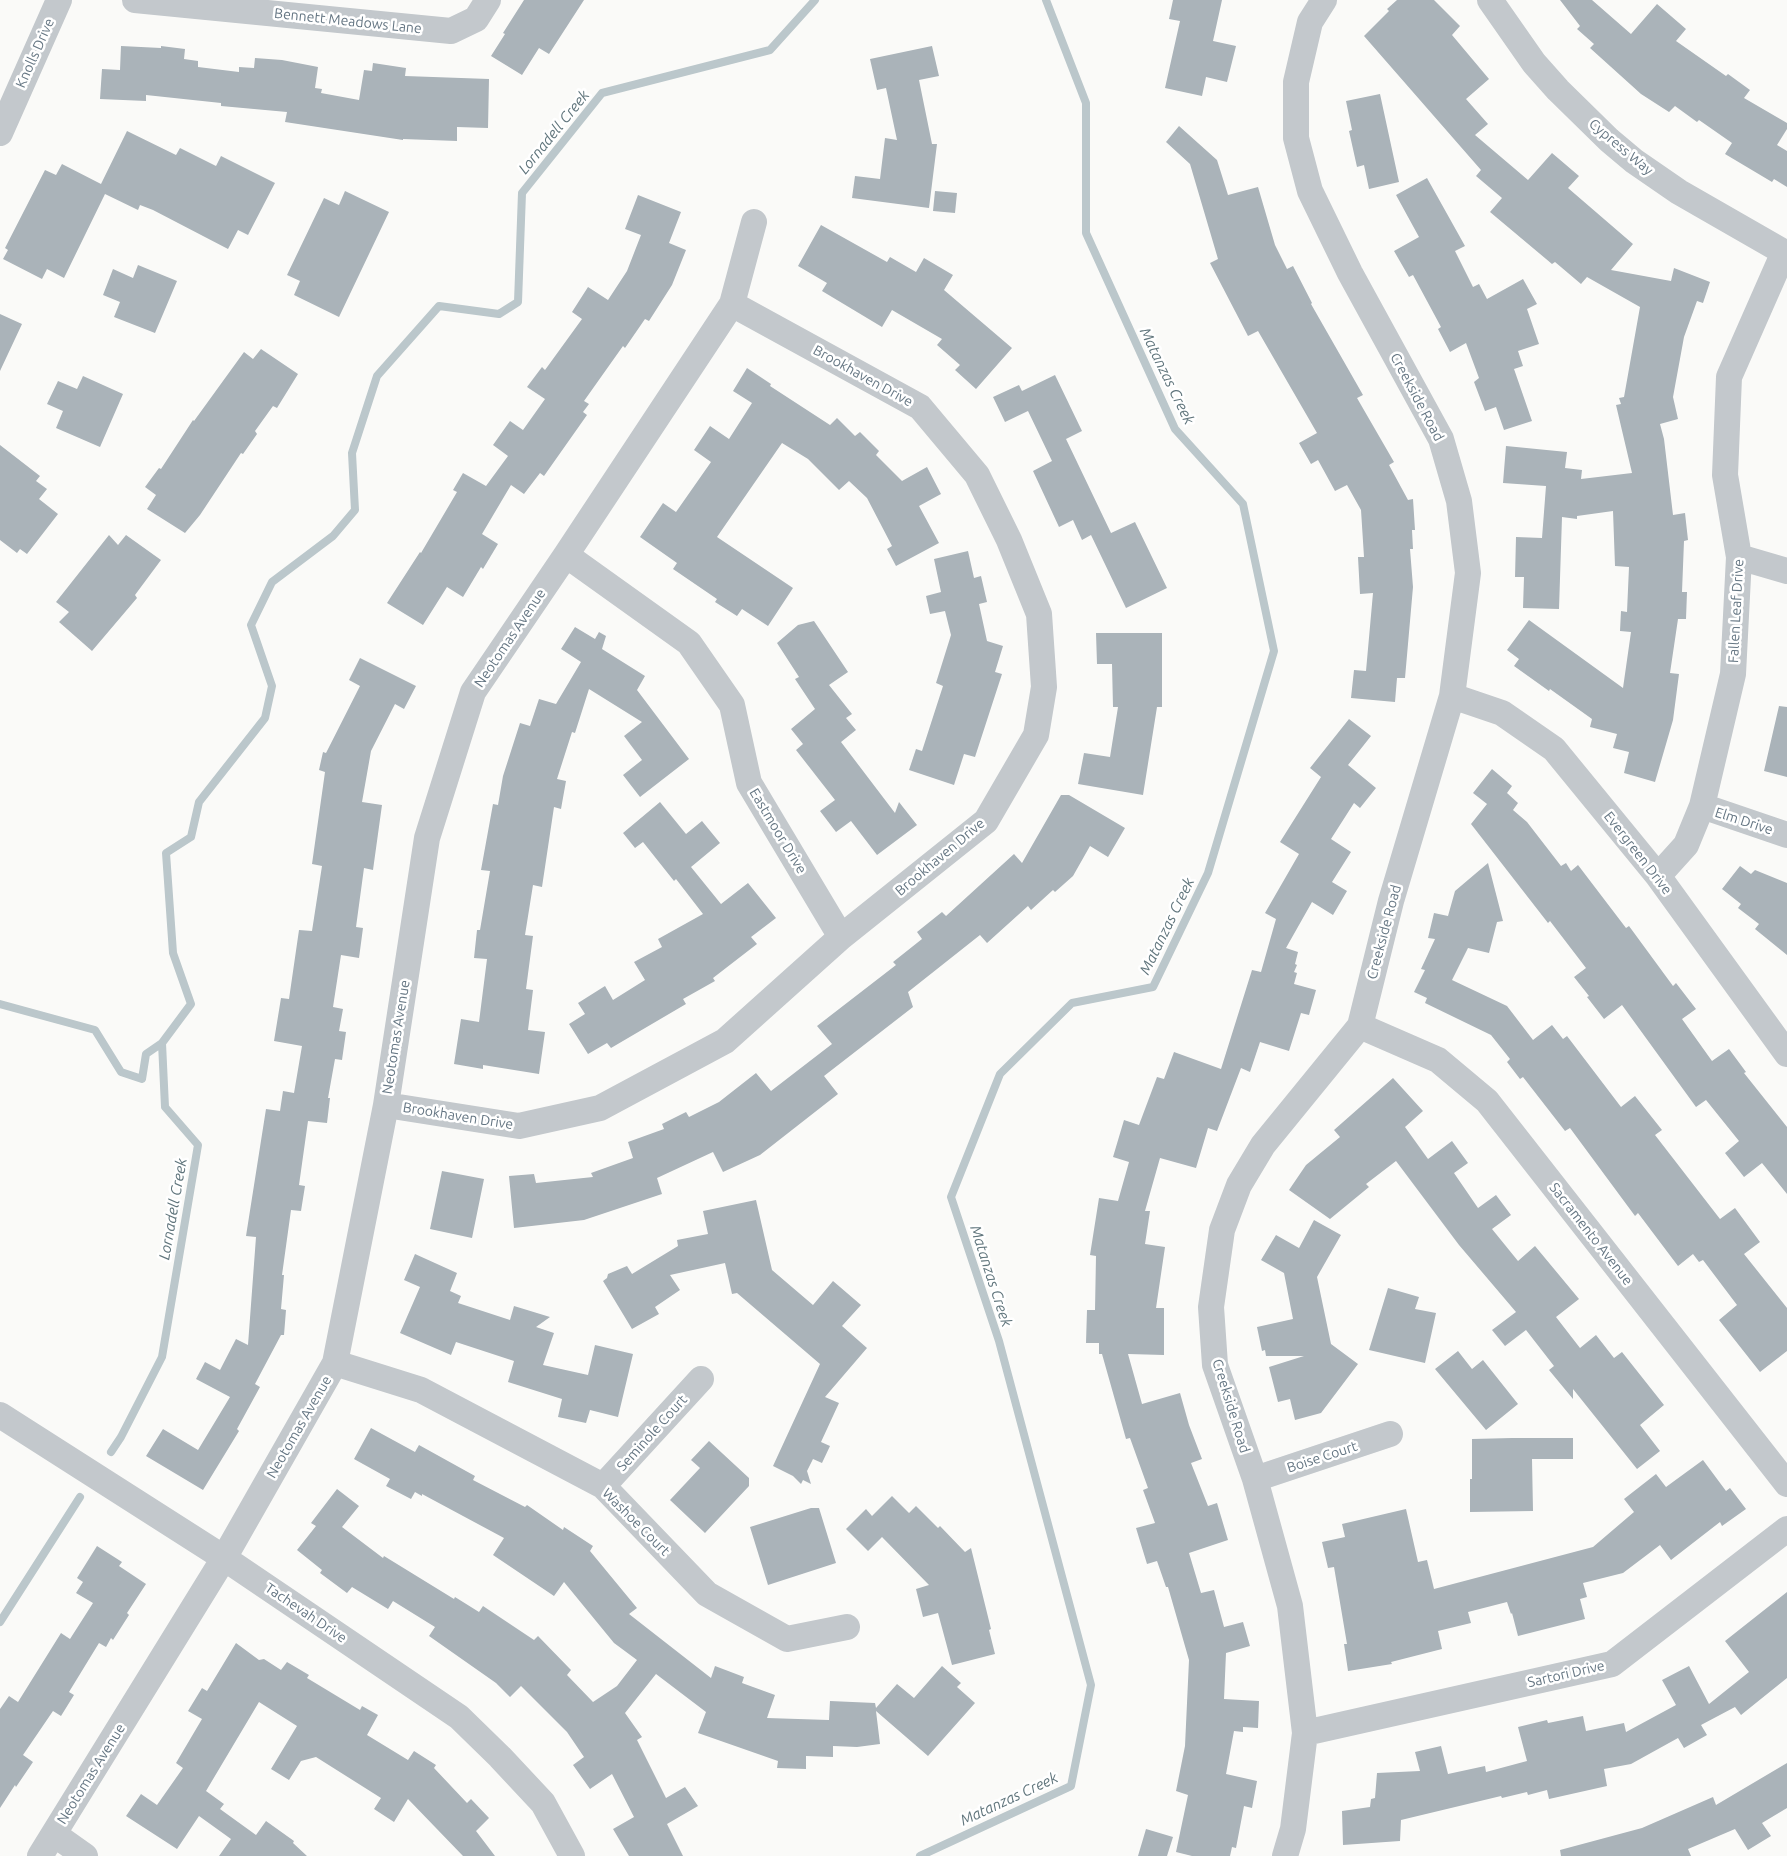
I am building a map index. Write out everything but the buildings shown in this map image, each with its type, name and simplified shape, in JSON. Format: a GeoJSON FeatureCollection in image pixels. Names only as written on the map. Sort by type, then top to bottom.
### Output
{"type":"FeatureCollection","features":[{"type":"Feature","properties":{"kind":"street","name":"Knolls Drive"},"geometry":{"type":"LineString","coordinates":[[0,133],[58,0]]}},
{"type":"Feature","properties":{"kind":"street","name":"Bennett Meadows Lane"},"geometry":{"type":"LineString","coordinates":[[135,0],[451,31],[476,18],[488,0]]}},
{"type":"Feature","properties":{"kind":"street","name":"Creekside Road"},"geometry":{"type":"LineString","coordinates":[[1285,1856],[1293,1829],[1305,1733],[1290,1606],[1255,1479],[1215,1365],[1211,1307],[1222,1230],[1239,1185],[1263,1145],[1360,1026],[1391,902],[1452,696],[1468,573],[1459,501],[1441,439],[1350,274],[1310,191],[1296,138],[1296,82],[1310,22],[1324,0]]}},
{"type":"Feature","properties":{"kind":"street","name":"Cypress Way"},"geometry":{"type":"LineString","coordinates":[[1490,0],[1534,63],[1609,140],[1641,166],[1679,192],[1786,253]]}},
{"type":"Feature","properties":{"kind":"street","name":"Neotomas Avenue"},"geometry":{"type":"LineString","coordinates":[[40,1856],[224,1558],[335,1363],[386,1105],[426,838],[473,692],[732,304],[754,222]]}},
{"type":"Feature","properties":{"kind":"street","name":"Fallen Leaf Drive"},"geometry":{"type":"LineString","coordinates":[[1658,876],[1686,845],[1702,806],[1733,674],[1740,557],[1725,475],[1729,377],[1786,253]]}},
{"type":"Feature","properties":{"kind":"street","name":"Brookhaven Drive"},"geometry":{"type":"LineString","coordinates":[[386,1105],[519,1126],[600,1108],[725,1041],[841,937],[986,821],[1036,735],[1044,687],[1039,614],[1009,540],[977,475],[920,407],[732,304]]}},
{"type":"Feature","properties":{"kind":"street","name":"Eastmoor Drive"},"geometry":{"type":"LineString","coordinates":[[566,555],[689,643],[732,705],[750,783],[841,937]]}},
{"type":"Feature","properties":{"kind":"street"},"geometry":{"type":"LineString","coordinates":[[1740,557],[1787,571]]}},
{"type":"Feature","properties":{"kind":"street","name":"Evergreen Drive"},"geometry":{"type":"LineString","coordinates":[[1452,696],[1502,713],[1554,749],[1658,876],[1787,1054]]}},
{"type":"Feature","properties":{"kind":"street","name":"Elm Drive"},"geometry":{"type":"LineString","coordinates":[[1702,806],[1787,835]]}},
{"type":"Feature","properties":{"kind":"street","name":"Sacramento Avenue"},"geometry":{"type":"LineString","coordinates":[[1360,1026],[1438,1060],[1487,1101],[1787,1484]]}},
{"type":"Feature","properties":{"kind":"street","name":"Washoe Court"},"geometry":{"type":"LineString","coordinates":[[335,1363],[421,1390],[603,1486],[707,1594],[787,1639],[847,1627]]}},
{"type":"Feature","properties":{"kind":"street","name":"Seminole Court"},"geometry":{"type":"LineString","coordinates":[[603,1486],[701,1379]]}},
{"type":"Feature","properties":{"kind":"street","name":"Tachevah Drive"},"geometry":{"type":"LineString","coordinates":[[0,1415],[224,1558],[459,1717],[500,1757],[542,1803],[572,1856]]}},
{"type":"Feature","properties":{"kind":"street","name":"Boise Court"},"geometry":{"type":"LineString","coordinates":[[1255,1479],[1390,1434]]}},
{"type":"Feature","properties":{"kind":"street","name":"Sartori Drive"},"geometry":{"type":"LineString","coordinates":[[1305,1733],[1612,1664],[1787,1529]]}},
{"type":"Feature","properties":{"kind":"street"},"geometry":{"type":"LineString","coordinates":[[54,1834],[86,1856]]}},
{"type":"Feature","properties":{"kind":"waterway","name":"Lornadell Creek"},"geometry":{"type":"LineString","coordinates":[[111,1452],[121,1437],[162,1357],[198,1145],[165,1107],[162,1043],[191,1004],[173,953],[166,853],[191,837],[199,802],[265,718],[272,686],[251,625],[272,582],[333,536],[355,510],[352,453],[377,376],[439,306],[499,314],[518,302],[522,193],[602,93],[770,50],[815,0]]}},
{"type":"Feature","properties":{"kind":"waterway","name":"Matanzas Creek"},"geometry":{"type":"LineString","coordinates":[[920,1856],[1071,1786],[1091,1685],[999,1341],[951,1197],[1000,1074],[1072,1003],[1153,987],[1208,873],[1274,651],[1243,504],[1175,429],[1086,233],[1086,103],[1046,0]]}},
{"type":"Feature","properties":{"kind":"waterway"},"geometry":{"type":"LineString","coordinates":[[0,1004],[95,1030],[121,1072],[142,1079],[146,1054],[162,1043]]}},
{"type":"Feature","properties":{"kind":"waterway","name":"Lornadell Creek"},"geometry":{"type":"LineString","coordinates":[[0,1622],[80,1497]]}}]}
